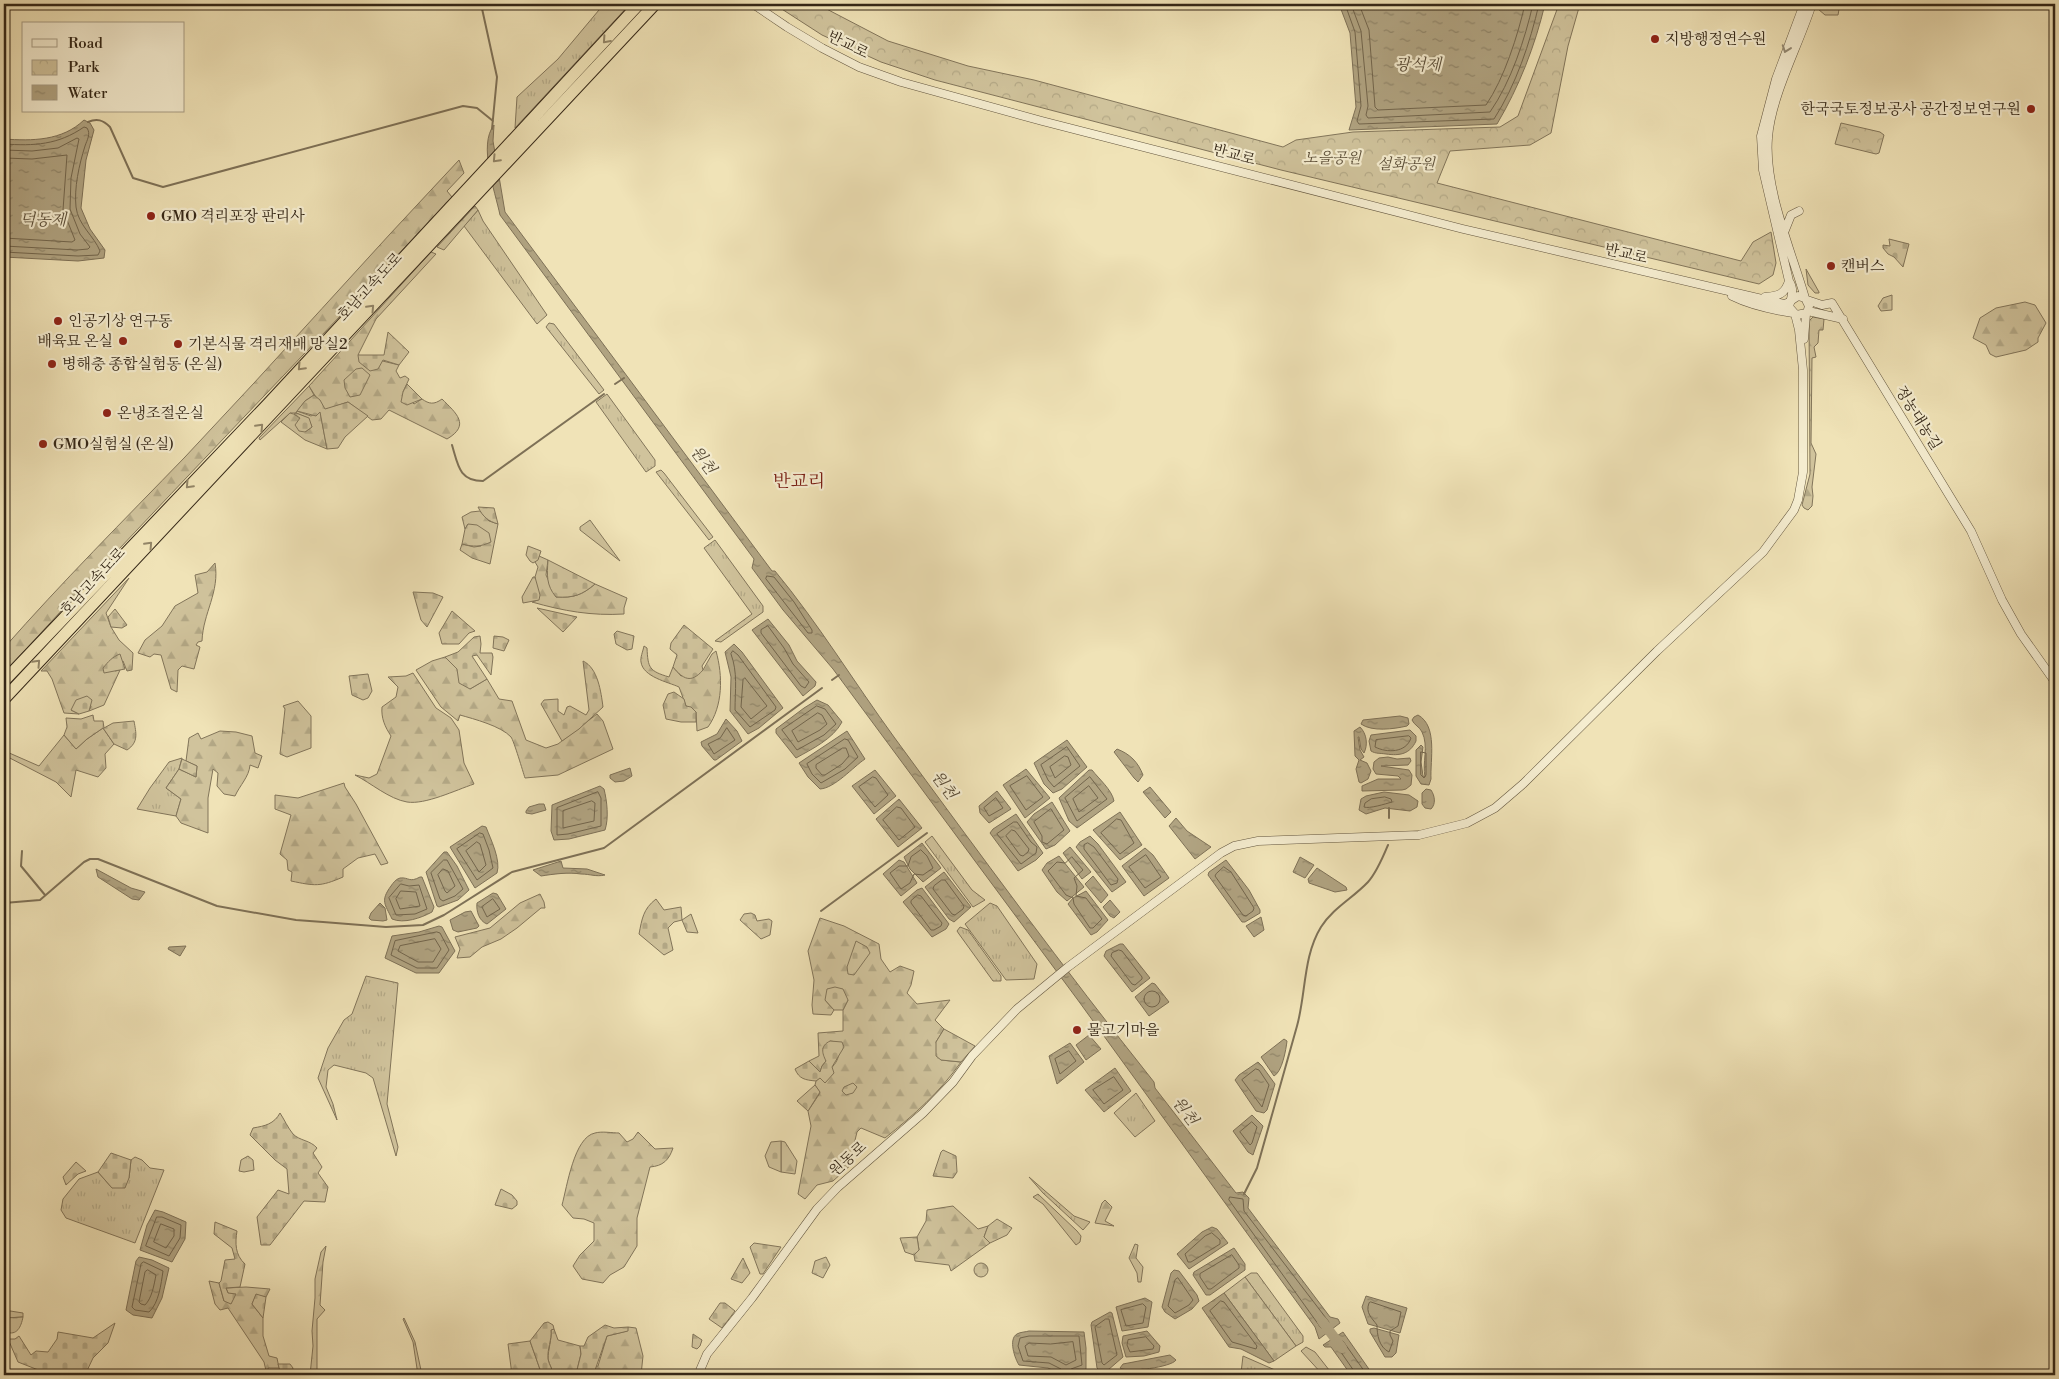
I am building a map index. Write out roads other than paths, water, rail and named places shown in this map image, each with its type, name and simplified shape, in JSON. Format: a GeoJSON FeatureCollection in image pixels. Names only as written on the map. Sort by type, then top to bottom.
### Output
{"type":"FeatureCollection","features":[{"type":"Feature","properties":{"kind":"highway","name":"호남고속도로"},"geometry":{"type":"LineString","coordinates":[[4,681],[268,404],[639,4]]}},
{"type":"Feature","properties":{"kind":"highway","name":"호남고속도로"},"geometry":{"type":"LineString","coordinates":[[4,699],[655,4]]}},
{"type":"Feature","properties":{"kind":"street","name":"반교로"},"geometry":{"type":"LineString","coordinates":[[753,4],[822,48],[859,67],[901,82],[1463,229],[1724,291],[1784,304],[1791,301]]}},
{"type":"Feature","properties":{"kind":"street"},"geometry":{"type":"LineString","coordinates":[[1803,370],[1798,326],[1794,313],[1789,307],[1792,286],[1789,281],[1766,186],[1760,136],[1776,79],[1804,4]]}},
{"type":"Feature","properties":{"kind":"street"},"geometry":{"type":"LineString","coordinates":[[1803,370],[1805,367],[1807,312],[1809,306],[1784,232],[1770,172],[1768,138],[1772,115],[1812,4]]}},
{"type":"Feature","properties":{"kind":"street"},"geometry":{"type":"LineString","coordinates":[[1784,232],[1791,215],[1799,211]]}},
{"type":"Feature","properties":{"kind":"street"},"geometry":{"type":"LineString","coordinates":[[1760,298],[1778,296],[1785,291],[1789,281]]}},
{"type":"Feature","properties":{"kind":"street","name":"반교로"},"geometry":{"type":"LineString","coordinates":[[1724,291],[1743,301],[1794,313]]}},
{"type":"Feature","properties":{"kind":"street"},"geometry":{"type":"LineString","coordinates":[[1791,301],[1798,296],[1822,305],[1834,305]]}},
{"type":"Feature","properties":{"kind":"street"},"geometry":{"type":"LineString","coordinates":[[1825,314],[1834,305]]}},
{"type":"Feature","properties":{"kind":"street","name":"정농대농길"},"geometry":{"type":"LineString","coordinates":[[1834,305],[1971,531],[2002,600],[2021,634],[2055,682]]}},
{"type":"Feature","properties":{"kind":"street"},"geometry":{"type":"LineString","coordinates":[[1794,313],[1800,316],[1807,312],[1825,314],[1843,319]]}},
{"type":"Feature","properties":{"kind":"street","name":"원동로"},"geometry":{"type":"LineString","coordinates":[[698,1375],[707,1354],[752,1298],[817,1209],[844,1180],[923,1113],[953,1082],[972,1056],[1017,1009],[1052,979],[1221,852],[1234,846],[1258,841],[1419,835],[1467,823],[1494,808],[1523,784],[1657,651],[1762,552],[1788,519],[1798,500],[1803,472],[1803,370]]}},
{"type":"Feature","properties":{"kind":"water","name":"광석제"},"geometry":{"type":"Polygon","coordinates":[[[1339,4],[1545,4],[1526,66],[1497,124],[1349,130],[1356,107],[1350,33],[1339,4]]]}},
{"type":"Feature","properties":{"kind":"water","name":"덕동제"},"geometry":{"type":"Polygon","coordinates":[[[84,120],[90,123],[94,130],[86,160],[81,208],[90,229],[105,250],[104,258],[78,261],[4,257],[4,139],[25,140],[56,136],[75,127],[84,120]]]}},
{"type":"Feature","properties":{"kind":"water"},"geometry":{"type":"Polygon","coordinates":[[[494,125],[493,141],[505,212],[772,571],[775,571],[806,611],[894,737],[1055,954],[1154,1082],[1155,1088],[1236,1193],[1243,1192],[1249,1198],[1248,1208],[1330,1317],[1338,1319],[1340,1323],[1319,1339],[1315,1327],[1080,1003],[833,669],[783,610],[752,568],[754,559],[500,215],[489,168],[487,144],[489,134],[494,125]]]}},
{"type":"Feature","properties":{"kind":"water"},"geometry":{"type":"Polygon","coordinates":[[[768,619],[789,645],[797,661],[816,682],[815,686],[803,696],[752,630],[768,619]]]}},
{"type":"Feature","properties":{"kind":"water"},"geometry":{"type":"Polygon","coordinates":[[[734,644],[783,708],[759,728],[748,734],[730,711],[731,677],[725,652],[734,644]]]}},
{"type":"Feature","properties":{"kind":"water"},"geometry":{"type":"Polygon","coordinates":[[[817,700],[828,705],[842,722],[828,738],[796,758],[776,733],[776,729],[817,700]]]}},
{"type":"Feature","properties":{"kind":"water"},"geometry":{"type":"Polygon","coordinates":[[[1418,715],[1424,720],[1431,735],[1431,779],[1429,785],[1421,784],[1416,776],[1416,750],[1421,745],[1423,747],[1421,762],[1423,776],[1425,777],[1424,737],[1421,730],[1412,720],[1418,715]]]}},
{"type":"Feature","properties":{"kind":"water"},"geometry":{"type":"Polygon","coordinates":[[[1400,716],[1408,718],[1409,724],[1407,726],[1377,729],[1361,724],[1363,720],[1400,716]]]}},
{"type":"Feature","properties":{"kind":"water"},"geometry":{"type":"Polygon","coordinates":[[[726,719],[737,731],[742,741],[714,760],[702,746],[701,742],[717,734],[726,719]]]}},
{"type":"Feature","properties":{"kind":"water"},"geometry":{"type":"Polygon","coordinates":[[[1360,727],[1364,733],[1366,743],[1364,753],[1358,737],[1360,750],[1364,757],[1360,760],[1367,763],[1371,771],[1368,779],[1361,783],[1359,782],[1356,769],[1359,760],[1355,756],[1354,731],[1360,727]]]}},
{"type":"Feature","properties":{"kind":"water"},"geometry":{"type":"Polygon","coordinates":[[[1410,730],[1416,736],[1416,741],[1408,751],[1396,755],[1371,751],[1369,741],[1371,735],[1410,730]]]}},
{"type":"Feature","properties":{"kind":"water"},"geometry":{"type":"Polygon","coordinates":[[[847,731],[865,759],[832,785],[820,789],[808,777],[799,763],[847,731]]]}},
{"type":"Feature","properties":{"kind":"water"},"geometry":{"type":"Polygon","coordinates":[[[1067,740],[1087,767],[1062,789],[1053,793],[1044,784],[1034,763],[1067,740]]]}},
{"type":"Feature","properties":{"kind":"water"},"geometry":{"type":"Polygon","coordinates":[[[1117,749],[1130,756],[1139,766],[1143,775],[1138,782],[1114,752],[1117,749]]]}},
{"type":"Feature","properties":{"kind":"water"},"geometry":{"type":"Polygon","coordinates":[[[1379,758],[1397,759],[1410,758],[1411,761],[1408,765],[1381,766],[1409,770],[1412,775],[1411,785],[1402,790],[1362,791],[1362,786],[1378,779],[1401,779],[1398,776],[1376,774],[1373,769],[1374,762],[1379,758]]]}},
{"type":"Feature","properties":{"kind":"water"},"geometry":{"type":"Polygon","coordinates":[[[630,768],[632,776],[624,781],[615,782],[610,778],[610,775],[630,768]]]}},
{"type":"Feature","properties":{"kind":"water"},"geometry":{"type":"Polygon","coordinates":[[[1026,769],[1050,798],[1025,818],[1003,785],[1026,769]]]}},
{"type":"Feature","properties":{"kind":"water"},"geometry":{"type":"Polygon","coordinates":[[[875,770],[896,796],[874,814],[852,786],[875,770]]]}},
{"type":"Feature","properties":{"kind":"water"},"geometry":{"type":"Polygon","coordinates":[[[1089,770],[1092,770],[1105,785],[1114,801],[1077,828],[1069,821],[1059,798],[1089,770]]]}},
{"type":"Feature","properties":{"kind":"water"},"geometry":{"type":"Polygon","coordinates":[[[600,786],[604,789],[607,804],[605,830],[569,839],[554,840],[551,831],[552,805],[600,786]]]}},
{"type":"Feature","properties":{"kind":"water"},"geometry":{"type":"Polygon","coordinates":[[[1150,787],[1171,812],[1165,818],[1143,792],[1150,787]]]}},
{"type":"Feature","properties":{"kind":"water"},"geometry":{"type":"Polygon","coordinates":[[[1426,789],[1431,790],[1434,797],[1434,805],[1431,809],[1425,808],[1422,804],[1422,793],[1426,789]]]}},
{"type":"Feature","properties":{"kind":"water"},"geometry":{"type":"Polygon","coordinates":[[[997,791],[1011,809],[989,823],[980,813],[979,806],[997,791]]]}},
{"type":"Feature","properties":{"kind":"water"},"geometry":{"type":"Polygon","coordinates":[[[1384,792],[1409,795],[1418,801],[1417,807],[1410,811],[1385,808],[1366,814],[1359,810],[1361,799],[1384,792]]]}},
{"type":"Feature","properties":{"kind":"water"},"geometry":{"type":"Polygon","coordinates":[[[899,799],[922,828],[898,847],[876,819],[899,799]]]}},
{"type":"Feature","properties":{"kind":"water"},"geometry":{"type":"Polygon","coordinates":[[[1052,802],[1070,831],[1055,845],[1046,849],[1027,822],[1034,814],[1052,802]]]}},
{"type":"Feature","properties":{"kind":"water"},"geometry":{"type":"Polygon","coordinates":[[[544,804],[546,810],[532,814],[526,813],[529,807],[544,804]]]}},
{"type":"Feature","properties":{"kind":"water"},"geometry":{"type":"Polygon","coordinates":[[[1120,812],[1142,845],[1120,860],[1093,830],[1120,812]]]}},
{"type":"Feature","properties":{"kind":"water"},"geometry":{"type":"Polygon","coordinates":[[[1016,814],[1043,853],[1036,860],[1018,871],[990,833],[1016,814]]]}},
{"type":"Feature","properties":{"kind":"water"},"geometry":{"type":"Polygon","coordinates":[[[1176,818],[1187,831],[1211,847],[1195,859],[1169,826],[1176,818]]]}},
{"type":"Feature","properties":{"kind":"water"},"geometry":{"type":"Polygon","coordinates":[[[482,826],[486,827],[493,844],[498,868],[497,873],[475,888],[450,847],[482,826]]]}},
{"type":"Feature","properties":{"kind":"water"},"geometry":{"type":"Polygon","coordinates":[[[1090,836],[1126,882],[1112,892],[1076,847],[1090,836]]]}},
{"type":"Feature","properties":{"kind":"water"},"geometry":{"type":"Polygon","coordinates":[[[922,843],[941,868],[923,882],[910,869],[904,857],[922,843]]]}},
{"type":"Feature","properties":{"kind":"water"},"geometry":{"type":"Polygon","coordinates":[[[1070,847],[1091,872],[1082,879],[1063,853],[1070,847]]]}},
{"type":"Feature","properties":{"kind":"water"},"geometry":{"type":"Polygon","coordinates":[[[1145,848],[1153,855],[1169,878],[1144,896],[1122,866],[1145,848]]]}},
{"type":"Feature","properties":{"kind":"water"},"geometry":{"type":"Polygon","coordinates":[[[444,852],[447,852],[457,866],[469,890],[458,900],[439,907],[437,906],[426,872],[444,852]]]}},
{"type":"Feature","properties":{"kind":"water"},"geometry":{"type":"Polygon","coordinates":[[[1059,856],[1084,887],[1067,901],[1057,892],[1042,870],[1047,863],[1059,856]]]}},
{"type":"Feature","properties":{"kind":"water"},"geometry":{"type":"Polygon","coordinates":[[[1300,857],[1314,865],[1305,878],[1293,872],[1300,857]]]}},
{"type":"Feature","properties":{"kind":"water"},"geometry":{"type":"Polygon","coordinates":[[[899,860],[904,862],[917,883],[901,896],[883,874],[899,860]]]}},
{"type":"Feature","properties":{"kind":"water"},"geometry":{"type":"Polygon","coordinates":[[[1226,860],[1249,890],[1260,910],[1260,913],[1245,922],[1242,922],[1208,875],[1209,872],[1226,860]]]}},
{"type":"Feature","properties":{"kind":"water"},"geometry":{"type":"Polygon","coordinates":[[[561,861],[563,868],[587,869],[605,875],[566,873],[541,876],[533,870],[561,861]]]}},
{"type":"Feature","properties":{"kind":"water"},"geometry":{"type":"Polygon","coordinates":[[[1317,868],[1346,887],[1347,890],[1335,892],[1309,883],[1308,879],[1317,868]]]}},
{"type":"Feature","properties":{"kind":"water"},"geometry":{"type":"Polygon","coordinates":[[[96,869],[131,888],[145,892],[139,900],[132,899],[98,877],[96,869]]]}},
{"type":"Feature","properties":{"kind":"water"},"geometry":{"type":"Polygon","coordinates":[[[944,872],[971,907],[954,922],[949,919],[925,887],[944,872]]]}},
{"type":"Feature","properties":{"kind":"water"},"geometry":{"type":"Polygon","coordinates":[[[1093,876],[1108,895],[1101,903],[1085,884],[1093,876]]]}},
{"type":"Feature","properties":{"kind":"water"},"geometry":{"type":"Polygon","coordinates":[[[422,877],[434,907],[432,912],[407,921],[392,919],[385,902],[386,895],[391,886],[400,878],[411,880],[422,877]]]}},
{"type":"Feature","properties":{"kind":"water"},"geometry":{"type":"Polygon","coordinates":[[[922,888],[949,924],[946,929],[932,937],[903,902],[922,888]]]}},
{"type":"Feature","properties":{"kind":"water"},"geometry":{"type":"Polygon","coordinates":[[[1086,891],[1108,920],[1097,932],[1091,935],[1068,904],[1073,898],[1086,891]]]}},
{"type":"Feature","properties":{"kind":"water"},"geometry":{"type":"Polygon","coordinates":[[[493,893],[497,894],[506,909],[487,924],[482,921],[479,915],[477,903],[493,893]]]}},
{"type":"Feature","properties":{"kind":"water"},"geometry":{"type":"Polygon","coordinates":[[[1110,900],[1120,912],[1114,918],[1103,907],[1110,900]]]}},
{"type":"Feature","properties":{"kind":"water"},"geometry":{"type":"Polygon","coordinates":[[[380,903],[385,908],[387,920],[371,920],[369,918],[371,913],[380,903]]]}},
{"type":"Feature","properties":{"kind":"water"},"geometry":{"type":"Polygon","coordinates":[[[471,911],[479,926],[458,932],[453,930],[450,920],[471,911]]]}},
{"type":"Feature","properties":{"kind":"water"},"geometry":{"type":"Polygon","coordinates":[[[1261,917],[1264,930],[1254,937],[1246,926],[1261,917]]]}},
{"type":"Feature","properties":{"kind":"water"},"geometry":{"type":"Polygon","coordinates":[[[439,926],[442,927],[455,951],[439,973],[416,973],[385,958],[392,936],[419,932],[439,926]]]}},
{"type":"Feature","properties":{"kind":"water"},"geometry":{"type":"Polygon","coordinates":[[[1123,944],[1150,978],[1132,992],[1104,956],[1106,951],[1123,944]]]}},
{"type":"Feature","properties":{"kind":"water"},"geometry":{"type":"Polygon","coordinates":[[[186,946],[180,956],[168,949],[169,947],[186,946]]]}},
{"type":"Feature","properties":{"kind":"water"},"geometry":{"type":"Polygon","coordinates":[[[1152,983],[1155,984],[1169,1002],[1149,1016],[1135,997],[1152,983]]]}},
{"type":"Feature","properties":{"kind":"water"},"geometry":{"type":"Polygon","coordinates":[[[1089,1035],[1101,1049],[1086,1060],[1076,1045],[1089,1035]]]}},
{"type":"Feature","properties":{"kind":"water"},"geometry":{"type":"Polygon","coordinates":[[[1284,1039],[1287,1041],[1286,1050],[1279,1070],[1274,1076],[1261,1057],[1284,1039]]]}},
{"type":"Feature","properties":{"kind":"water"},"geometry":{"type":"Polygon","coordinates":[[[1070,1043],[1084,1062],[1057,1084],[1049,1056],[1070,1043]]]}},
{"type":"Feature","properties":{"kind":"water"},"geometry":{"type":"Polygon","coordinates":[[[1258,1062],[1275,1084],[1267,1110],[1264,1113],[1256,1111],[1235,1080],[1258,1062]]]}},
{"type":"Feature","properties":{"kind":"water"},"geometry":{"type":"Polygon","coordinates":[[[1115,1068],[1131,1091],[1104,1112],[1085,1090],[1115,1068]]]}},
{"type":"Feature","properties":{"kind":"water"},"geometry":{"type":"Polygon","coordinates":[[[1252,1115],[1263,1126],[1253,1155],[1248,1152],[1233,1131],[1252,1115]]]}},
{"type":"Feature","properties":{"kind":"water"},"geometry":{"type":"Polygon","coordinates":[[[155,1210],[186,1222],[185,1239],[172,1262],[140,1250],[147,1225],[155,1210]]]}},
{"type":"Feature","properties":{"kind":"water"},"geometry":{"type":"Polygon","coordinates":[[[1212,1227],[1217,1229],[1228,1243],[1189,1269],[1177,1254],[1202,1232],[1212,1227]]]}},
{"type":"Feature","properties":{"kind":"water"},"geometry":{"type":"Polygon","coordinates":[[[1234,1248],[1245,1264],[1245,1270],[1210,1295],[1206,1295],[1193,1275],[1194,1272],[1234,1248]]]}},
{"type":"Feature","properties":{"kind":"water"},"geometry":{"type":"Polygon","coordinates":[[[139,1257],[152,1260],[169,1268],[162,1298],[152,1318],[133,1315],[126,1310],[136,1261],[139,1257]]]}},
{"type":"Feature","properties":{"kind":"water"},"geometry":{"type":"Polygon","coordinates":[[[1174,1270],[1179,1271],[1197,1295],[1199,1301],[1192,1309],[1175,1319],[1165,1312],[1162,1307],[1171,1273],[1174,1270]]]}},
{"type":"Feature","properties":{"kind":"water"},"geometry":{"type":"Polygon","coordinates":[[[1224,1293],[1274,1361],[1269,1363],[1241,1349],[1229,1347],[1202,1308],[1224,1293]]]}},
{"type":"Feature","properties":{"kind":"water"},"geometry":{"type":"Polygon","coordinates":[[[1366,1296],[1407,1308],[1400,1333],[1368,1324],[1362,1307],[1366,1296]]]}},
{"type":"Feature","properties":{"kind":"water"},"geometry":{"type":"Polygon","coordinates":[[[1145,1298],[1152,1302],[1148,1327],[1122,1331],[1116,1307],[1145,1298]]]}},
{"type":"Feature","properties":{"kind":"water"},"geometry":{"type":"Polygon","coordinates":[[[1110,1312],[1112,1313],[1123,1357],[1108,1370],[1100,1371],[1097,1368],[1091,1325],[1092,1322],[1110,1312]]]}},
{"type":"Feature","properties":{"kind":"water"},"geometry":{"type":"Polygon","coordinates":[[[1374,1328],[1399,1335],[1396,1353],[1392,1357],[1385,1357],[1370,1332],[1370,1329],[1374,1328]]]}},
{"type":"Feature","properties":{"kind":"water"},"geometry":{"type":"Polygon","coordinates":[[[1029,1331],[1084,1332],[1086,1369],[1062,1375],[1048,1368],[1019,1365],[1014,1354],[1013,1340],[1017,1334],[1029,1331]]]}},
{"type":"Feature","properties":{"kind":"water"},"geometry":{"type":"Polygon","coordinates":[[[1147,1331],[1160,1346],[1159,1352],[1144,1356],[1126,1357],[1122,1343],[1123,1336],[1147,1331]]]}},
{"type":"Feature","properties":{"kind":"water"},"geometry":{"type":"Polygon","coordinates":[[[1343,1332],[1373,1375],[1351,1375],[1331,1347],[1323,1345],[1343,1332]]]}},
{"type":"Feature","properties":{"kind":"water"},"geometry":{"type":"Polygon","coordinates":[[[1170,1355],[1176,1360],[1167,1365],[1140,1370],[1120,1368],[1123,1364],[1170,1355]]]}},
{"type":"Feature","properties":{"kind":"waterway"},"geometry":{"type":"LineString","coordinates":[[481,4],[497,77],[492,129]]}},
{"type":"Feature","properties":{"kind":"waterway"},"geometry":{"type":"LineString","coordinates":[[88,122],[100,120],[110,127],[133,178],[163,187],[463,106],[477,108],[493,121]]}},
{"type":"Feature","properties":{"kind":"waterway"},"geometry":{"type":"LineString","coordinates":[[615,384],[624,378]]}},
{"type":"Feature","properties":{"kind":"waterway"},"geometry":{"type":"LineString","coordinates":[[452,445],[458,465],[464,475],[483,481],[604,394]]}},
{"type":"Feature","properties":{"kind":"waterway"},"geometry":{"type":"LineString","coordinates":[[832,680],[839,675]]}},
{"type":"Feature","properties":{"kind":"waterway"},"geometry":{"type":"LineString","coordinates":[[4,903],[40,900],[84,862],[90,859],[98,859],[217,906],[296,920],[386,927],[423,925],[444,915],[512,872],[604,848],[822,688]]}},
{"type":"Feature","properties":{"kind":"waterway"},"geometry":{"type":"LineString","coordinates":[[1389,808],[1389,818]]}},
{"type":"Feature","properties":{"kind":"waterway"},"geometry":{"type":"LineString","coordinates":[[821,911],[927,833]]}},
{"type":"Feature","properties":{"kind":"waterway"},"geometry":{"type":"LineString","coordinates":[[1244,1194],[1257,1168],[1297,1026],[1308,963],[1315,938],[1331,914],[1371,878],[1380,864],[1388,845]]}},
{"type":"Feature","properties":{"kind":"waterway"},"geometry":{"type":"LineString","coordinates":[[22,851],[21,866],[45,895]]}},
{"type":"Feature","properties":{"kind":"waterway","name":"원천"},"geometry":{"type":"LineString","coordinates":[[1322,1321],[1342,1348]]}},
{"type":"Feature","properties":{"kind":"place","name":"지방행정연수원"},"geometry":{"type":"Point","coordinates":[1655,39]}},
{"type":"Feature","properties":{"kind":"place","name":"한국국토정보공사 공간정보연구원"},"geometry":{"type":"Point","coordinates":[2031,109]}},
{"type":"Feature","properties":{"kind":"place","name":"GMO 격리포장 판리사"},"geometry":{"type":"Point","coordinates":[151,216]}},
{"type":"Feature","properties":{"kind":"place","name":"캔버스"},"geometry":{"type":"Point","coordinates":[1831,266]}},
{"type":"Feature","properties":{"kind":"place","name":"인공기상 연구동"},"geometry":{"type":"Point","coordinates":[58,321]}},
{"type":"Feature","properties":{"kind":"place","name":"배육묘 온실"},"geometry":{"type":"Point","coordinates":[123,341]}},
{"type":"Feature","properties":{"kind":"place","name":"기본식물 격리재배 망실2"},"geometry":{"type":"Point","coordinates":[178,344]}},
{"type":"Feature","properties":{"kind":"place","name":"병해충 종합실험동 (온실)"},"geometry":{"type":"Point","coordinates":[52,364]}},
{"type":"Feature","properties":{"kind":"place","name":"온냉조절온실"},"geometry":{"type":"Point","coordinates":[107,413]}},
{"type":"Feature","properties":{"kind":"place","name":"GMO실험실 (온실)"},"geometry":{"type":"Point","coordinates":[43,444]}},
{"type":"Feature","properties":{"kind":"place","name":"물고기마을"},"geometry":{"type":"Point","coordinates":[1077,1030]}},
{"type":"Feature","properties":{"kind":"district","name":"반교리"},"geometry":{"type":"Point","coordinates":[799,481]}},
{"type":"Feature","properties":{"kind":"park label","name":"노을공원"},"geometry":{"type":"Point","coordinates":[1332,158]}},
{"type":"Feature","properties":{"kind":"park label","name":"설화공원"},"geometry":{"type":"Point","coordinates":[1406,164]}}]}
